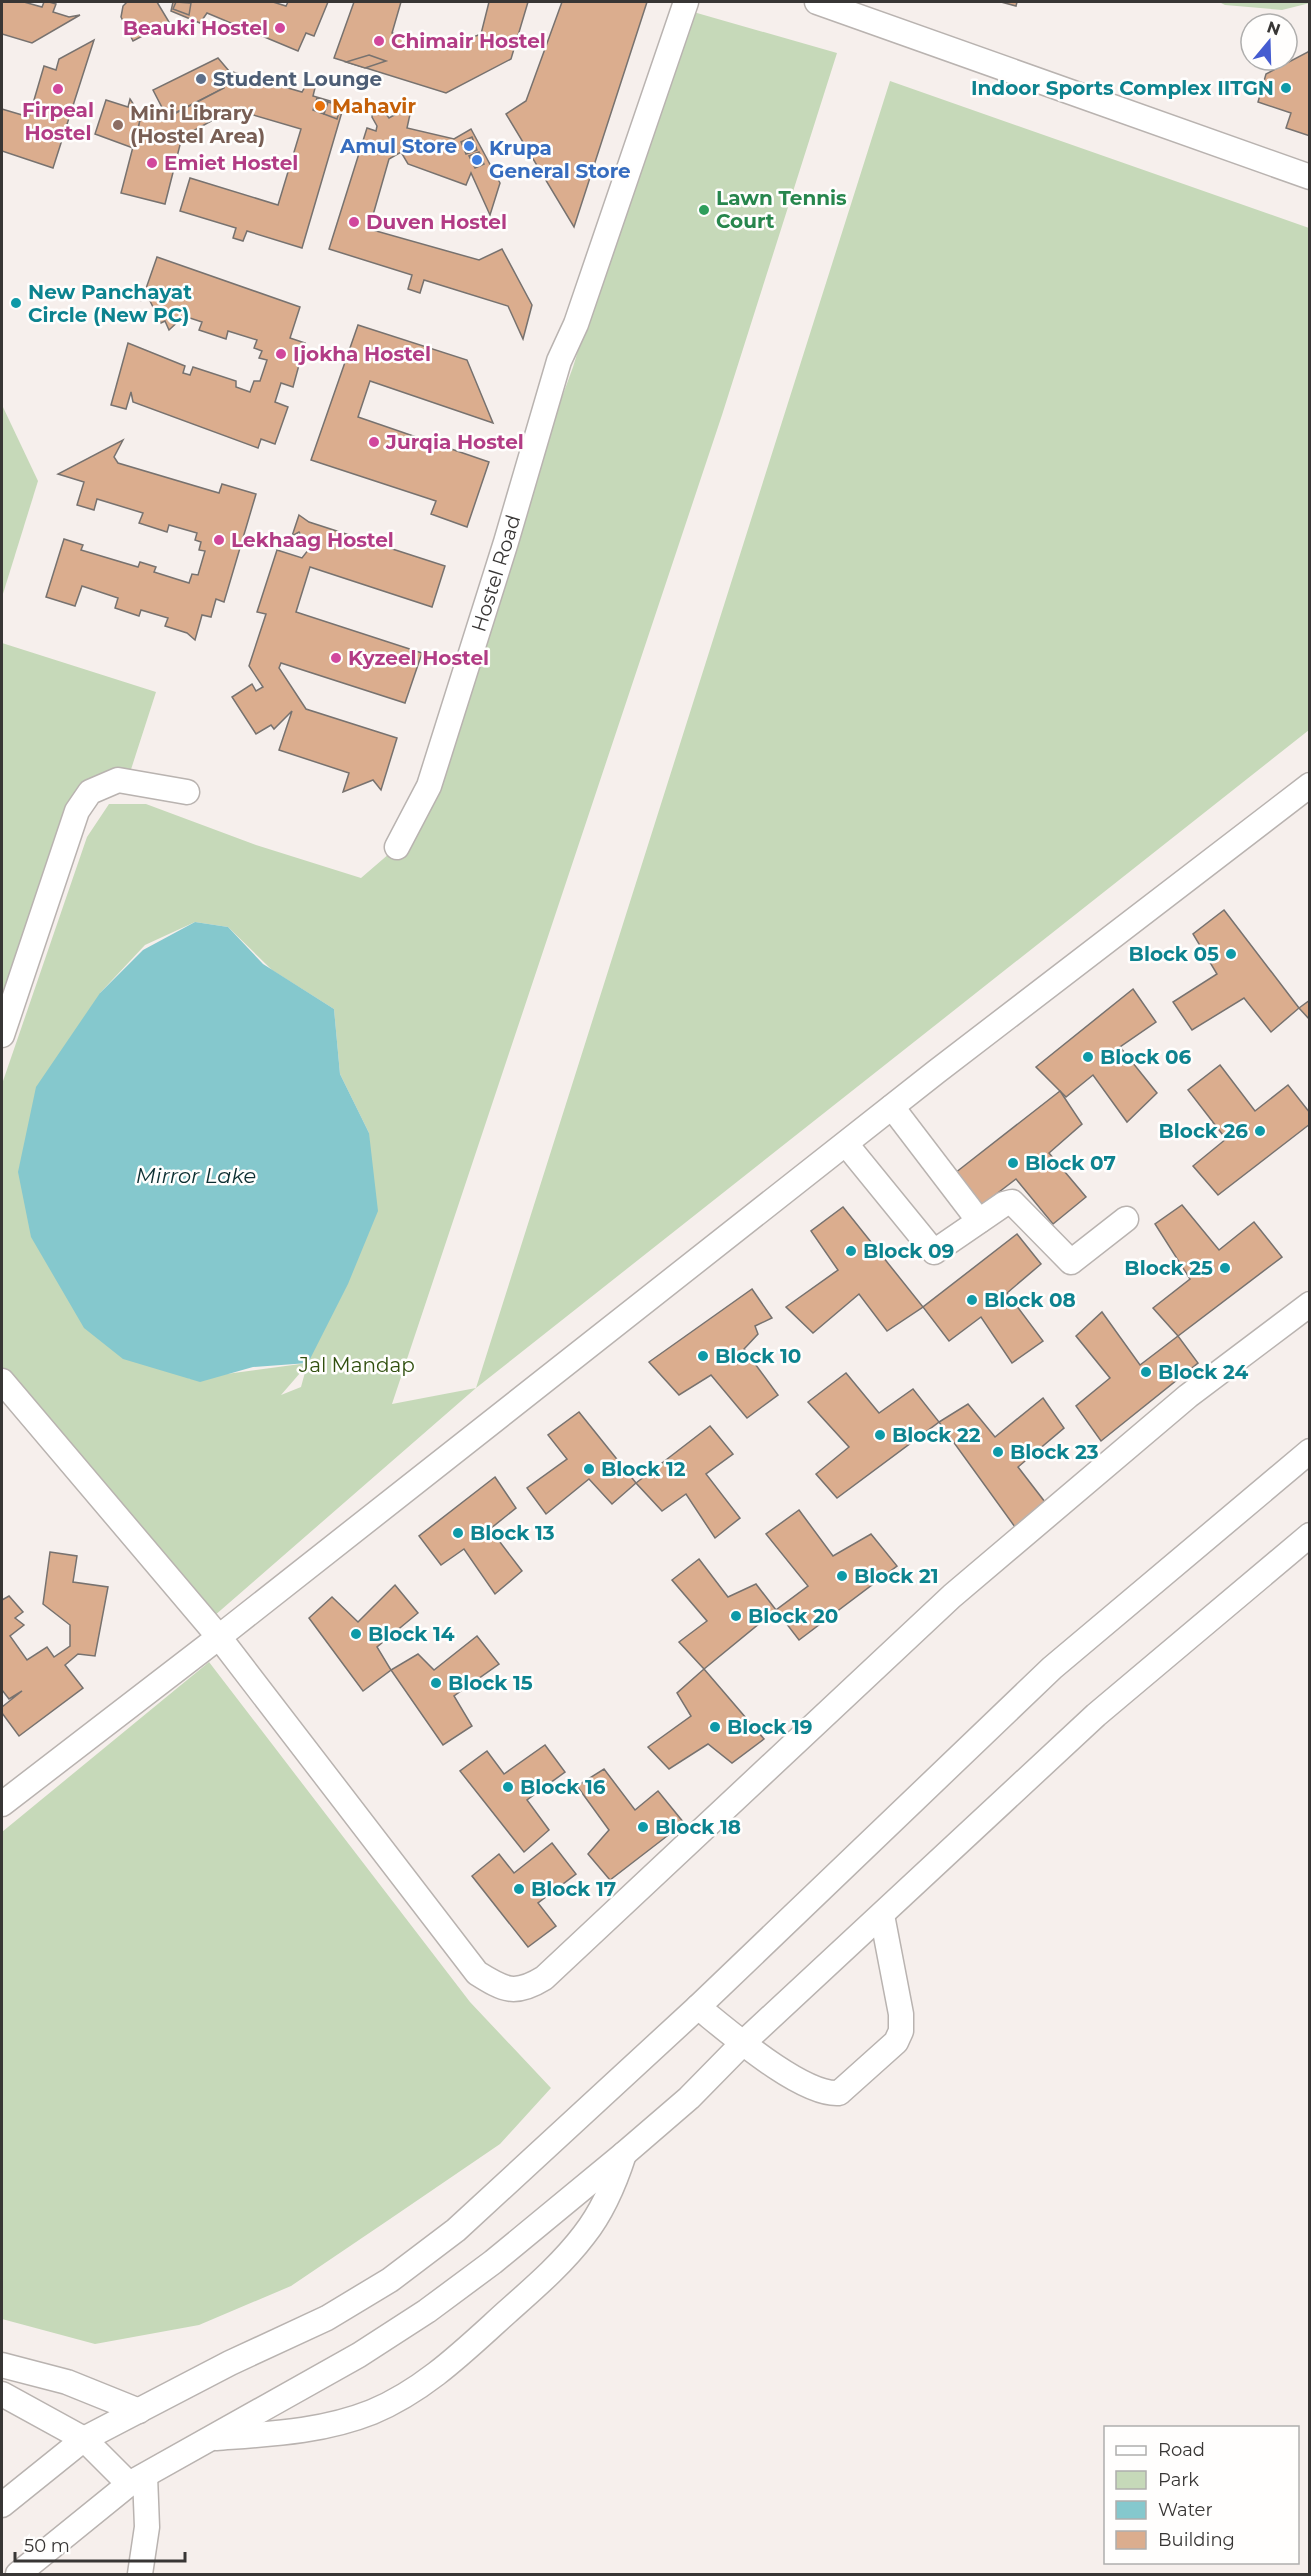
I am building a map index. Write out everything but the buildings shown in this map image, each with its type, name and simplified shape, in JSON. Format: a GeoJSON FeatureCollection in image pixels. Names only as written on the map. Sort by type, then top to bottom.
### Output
{"type":"FeatureCollection","features":[{"type":"Feature","properties":{"kind":"street","name":"Hostel Road"},"geometry":{"type":"LineString","coordinates":[[397,848],[429,786],[506,542],[559,361],[576,324],[686,2]]}},
{"type":"Feature","properties":{"kind":"street"},"geometry":{"type":"LineString","coordinates":[[817,2],[870,11],[1310,177]]}},
{"type":"Feature","properties":{"kind":"street"},"geometry":{"type":"LineString","coordinates":[[2,1035],[77,811],[90,792],[118,780],[187,792]]}},
{"type":"Feature","properties":{"kind":"street"},"geometry":{"type":"LineString","coordinates":[[2,1804],[219,1637],[892,1107],[1310,786]]}},
{"type":"Feature","properties":{"kind":"street"},"geometry":{"type":"LineString","coordinates":[[892,1107],[979,1221]]}},
{"type":"Feature","properties":{"kind":"street"},"geometry":{"type":"LineString","coordinates":[[846,1144],[934,1252],[1004,1204],[1012,1202],[1071,1262],[1126,1219]]}},
{"type":"Feature","properties":{"kind":"street"},"geometry":{"type":"LineString","coordinates":[[2,1381],[219,1637],[477,1973],[503,1989],[526,1989],[544,1978],[952,1596],[1188,1396],[1310,1304]]}},
{"type":"Feature","properties":{"kind":"street"},"geometry":{"type":"LineString","coordinates":[[2,2505],[84,2439],[230,2363],[327,2318],[390,2280],[456,2230],[698,2007],[1052,1668],[1310,1451]]}},
{"type":"Feature","properties":{"kind":"street"},"geometry":{"type":"LineString","coordinates":[[18,2574],[137,2480],[359,2355],[427,2311],[511,2248],[689,2098],[743,2043],[1096,1715],[1310,1535]]}},
{"type":"Feature","properties":{"kind":"street"},"geometry":{"type":"LineString","coordinates":[[698,2007],[743,2043],[810,2087],[829,2094],[839,2093],[896,2042],[901,2031],[901,2014],[882,1915]]}},
{"type":"Feature","properties":{"kind":"street"},"geometry":{"type":"LineString","coordinates":[[211,2439],[312,2430],[372,2412],[414,2391],[450,2363],[546,2276],[578,2243],[614,2185],[624,2154]]}},
{"type":"Feature","properties":{"kind":"street"},"geometry":{"type":"LineString","coordinates":[[2,2365],[67,2382],[140,2410]]}},
{"type":"Feature","properties":{"kind":"street"},"geometry":{"type":"LineString","coordinates":[[2,2394],[84,2439],[137,2480],[147,2527],[140,2574]]}},
{"type":"Feature","properties":{"kind":"green space"},"geometry":{"type":"Polygon","coordinates":[[[1219,2],[1310,3],[1282,10],[1225,5],[1219,2]]]}},
{"type":"Feature","properties":{"kind":"green space","name":"Jal Mandap"},"geometry":{"type":"Polygon","coordinates":[[[683,9],[837,53],[722,415],[392,1404],[476,1388],[206,1623],[80,1473],[2,1367],[2,1084],[87,837],[109,804],[146,804],[256,845],[361,878],[397,847],[573,367],[683,9]],[[195,922],[145,945],[100,993],[189,1379],[308,1363],[369,1133],[340,1074],[334,1009],[272,970],[228,927],[195,922]],[[307,1365],[281,1395],[301,1387],[307,1365]]]}},
{"type":"Feature","properties":{"kind":"green space"},"geometry":{"type":"Polygon","coordinates":[[[890,81],[1309,228],[1309,730],[476,1388],[890,81]]]}},
{"type":"Feature","properties":{"kind":"green space"},"geometry":{"type":"Polygon","coordinates":[[[2,405],[38,481],[2,597],[2,405]]]}},
{"type":"Feature","properties":{"kind":"green space"},"geometry":{"type":"Polygon","coordinates":[[[2,643],[156,692],[125,788],[77,811],[2,1027],[2,643]]]}},
{"type":"Feature","properties":{"kind":"green space"},"geometry":{"type":"Polygon","coordinates":[[[209,1662],[470,2002],[551,2088],[500,2144],[291,2286],[199,2325],[95,2344],[2,2319],[2,1832],[209,1662]]]}},
{"type":"Feature","properties":{"kind":"water","name":"Mirror Lake"},"geometry":{"type":"Polygon","coordinates":[[[195,922],[228,927],[263,964],[334,1009],[340,1074],[369,1133],[378,1211],[348,1284],[308,1363],[253,1367],[200,1382],[123,1359],[84,1328],[31,1237],[18,1172],[36,1087],[100,993],[143,950],[195,922]]]}},
{"type":"Feature","properties":{"kind":"place","name":"Beauki Hostel"},"geometry":{"type":"Point","coordinates":[280,28]}},
{"type":"Feature","properties":{"kind":"place","name":"Chimair Hostel"},"geometry":{"type":"Point","coordinates":[379,41]}},
{"type":"Feature","properties":{"kind":"place","name":"Student Lounge"},"geometry":{"type":"Point","coordinates":[201,79]}},
{"type":"Feature","properties":{"kind":"place","name":"Indoor Sports Complex IITGN"},"geometry":{"type":"Point","coordinates":[1286,88]}},
{"type":"Feature","properties":{"kind":"place","name":"Firpeal Hostel"},"geometry":{"type":"Point","coordinates":[58,89]}},
{"type":"Feature","properties":{"kind":"place","name":"Mahavir"},"geometry":{"type":"Point","coordinates":[320,106]}},
{"type":"Feature","properties":{"kind":"place","name":"Mini Library (Hostel Area)"},"geometry":{"type":"Point","coordinates":[118,125]}},
{"type":"Feature","properties":{"kind":"place","name":"Amul Store"},"geometry":{"type":"Point","coordinates":[469,146]}},
{"type":"Feature","properties":{"kind":"place","name":"Krupa General Store"},"geometry":{"type":"Point","coordinates":[477,160]}},
{"type":"Feature","properties":{"kind":"place","name":"Emiet Hostel"},"geometry":{"type":"Point","coordinates":[152,163]}},
{"type":"Feature","properties":{"kind":"place","name":"Lawn Tennis Court"},"geometry":{"type":"Point","coordinates":[704,210]}},
{"type":"Feature","properties":{"kind":"place","name":"Duven Hostel"},"geometry":{"type":"Point","coordinates":[354,222]}},
{"type":"Feature","properties":{"kind":"place","name":"New Panchayat Circle (New PC)"},"geometry":{"type":"Point","coordinates":[16,303]}},
{"type":"Feature","properties":{"kind":"place","name":"Ijokha Hostel"},"geometry":{"type":"Point","coordinates":[281,354]}},
{"type":"Feature","properties":{"kind":"place","name":"Jurqia Hostel"},"geometry":{"type":"Point","coordinates":[374,442]}},
{"type":"Feature","properties":{"kind":"place","name":"Lekhaag Hostel"},"geometry":{"type":"Point","coordinates":[219,540]}},
{"type":"Feature","properties":{"kind":"place","name":"Kyzeel Hostel"},"geometry":{"type":"Point","coordinates":[336,658]}},
{"type":"Feature","properties":{"kind":"place","name":"Block 05"},"geometry":{"type":"Point","coordinates":[1231,954]}},
{"type":"Feature","properties":{"kind":"place","name":"Block 06"},"geometry":{"type":"Point","coordinates":[1088,1057]}},
{"type":"Feature","properties":{"kind":"place","name":"Block 26"},"geometry":{"type":"Point","coordinates":[1260,1131]}},
{"type":"Feature","properties":{"kind":"place","name":"Block 07"},"geometry":{"type":"Point","coordinates":[1013,1163]}},
{"type":"Feature","properties":{"kind":"place","name":"Block 09"},"geometry":{"type":"Point","coordinates":[851,1251]}},
{"type":"Feature","properties":{"kind":"place","name":"Block 25"},"geometry":{"type":"Point","coordinates":[1225,1268]}},
{"type":"Feature","properties":{"kind":"place","name":"Block 08"},"geometry":{"type":"Point","coordinates":[972,1300]}},
{"type":"Feature","properties":{"kind":"place","name":"Block 10"},"geometry":{"type":"Point","coordinates":[703,1356]}},
{"type":"Feature","properties":{"kind":"place","name":"Block 24"},"geometry":{"type":"Point","coordinates":[1146,1372]}},
{"type":"Feature","properties":{"kind":"place","name":"Block 22"},"geometry":{"type":"Point","coordinates":[880,1435]}},
{"type":"Feature","properties":{"kind":"place","name":"Block 23"},"geometry":{"type":"Point","coordinates":[998,1452]}},
{"type":"Feature","properties":{"kind":"place","name":"Block 12"},"geometry":{"type":"Point","coordinates":[589,1469]}},
{"type":"Feature","properties":{"kind":"place","name":"Block 13"},"geometry":{"type":"Point","coordinates":[458,1533]}},
{"type":"Feature","properties":{"kind":"place","name":"Block 21"},"geometry":{"type":"Point","coordinates":[842,1576]}},
{"type":"Feature","properties":{"kind":"place","name":"Block 20"},"geometry":{"type":"Point","coordinates":[736,1616]}},
{"type":"Feature","properties":{"kind":"place","name":"Block 14"},"geometry":{"type":"Point","coordinates":[356,1634]}},
{"type":"Feature","properties":{"kind":"place","name":"Block 15"},"geometry":{"type":"Point","coordinates":[436,1683]}},
{"type":"Feature","properties":{"kind":"place","name":"Block 19"},"geometry":{"type":"Point","coordinates":[715,1727]}},
{"type":"Feature","properties":{"kind":"place","name":"Block 16"},"geometry":{"type":"Point","coordinates":[508,1787]}},
{"type":"Feature","properties":{"kind":"place","name":"Block 18"},"geometry":{"type":"Point","coordinates":[643,1827]}},
{"type":"Feature","properties":{"kind":"place","name":"Block 17"},"geometry":{"type":"Point","coordinates":[519,1889]}}]}
